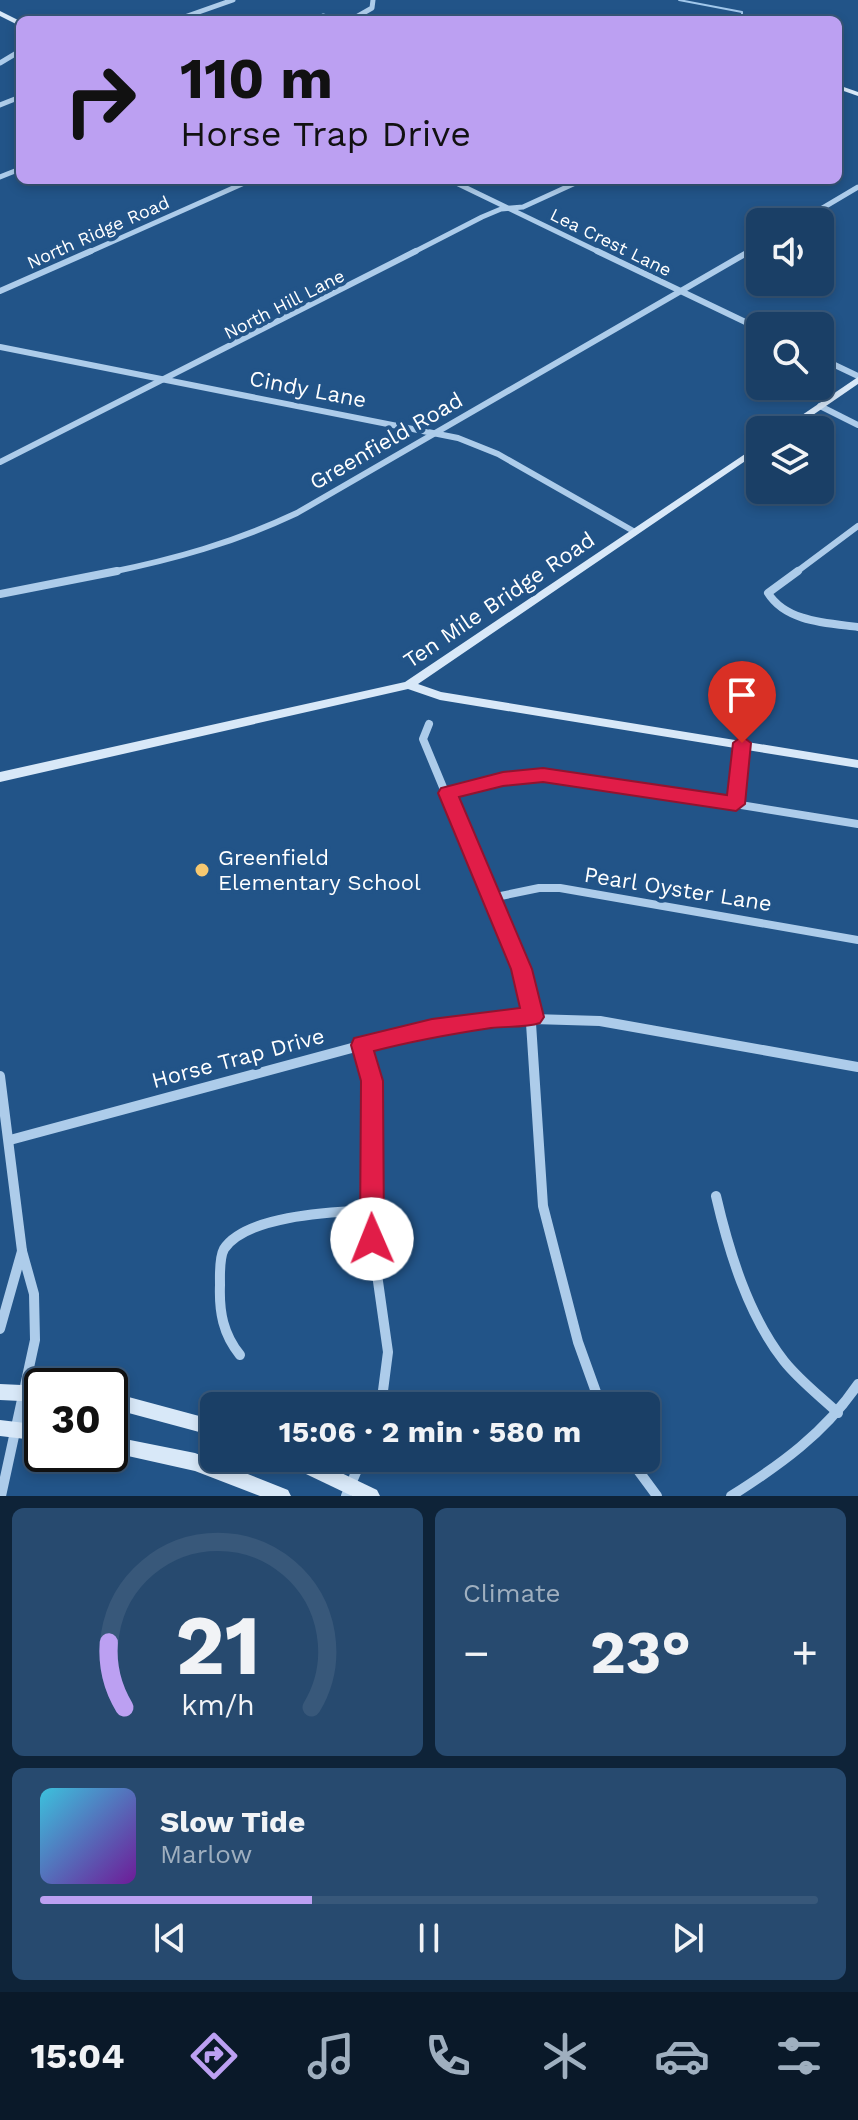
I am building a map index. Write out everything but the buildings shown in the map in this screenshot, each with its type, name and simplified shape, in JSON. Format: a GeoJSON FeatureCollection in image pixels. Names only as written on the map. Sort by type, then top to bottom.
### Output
{"type":"FeatureCollection","features":[{"type":"Feature","properties":{"kind":"street"},"geometry":{"type":"LineString","coordinates":[[187,16],[233,0]]}},
{"type":"Feature","properties":{"kind":"street"},"geometry":{"type":"LineString","coordinates":[[358,16],[372,8],[373,0]]}},
{"type":"Feature","properties":{"kind":"street","name":"North Ridge Road"},"geometry":{"type":"LineString","coordinates":[[0,291],[242,184]]}},
{"type":"Feature","properties":{"kind":"street","name":"Lea Crest Lane"},"geometry":{"type":"LineString","coordinates":[[458,184],[746,322]]}},
{"type":"Feature","properties":{"kind":"street","name":"North Hill Lane"},"geometry":{"type":"LineString","coordinates":[[0,462],[482,217],[523,207],[573,184]]}},
{"type":"Feature","properties":{"kind":"street"},"geometry":{"type":"LineString","coordinates":[[823,208],[858,187]]}},
{"type":"Feature","properties":{"kind":"street","name":"Greenfield Road"},"geometry":{"type":"LineString","coordinates":[[0,594],[176,559],[244,538],[297,513],[746,253]]}},
{"type":"Feature","properties":{"kind":"street","name":"Cindy Lane"},"geometry":{"type":"LineString","coordinates":[[0,347],[458,438],[498,454],[635,532]]}},
{"type":"Feature","properties":{"kind":"street"},"geometry":{"type":"LineString","coordinates":[[805,416],[858,378],[834,365]]}},
{"type":"Feature","properties":{"kind":"street"},"geometry":{"type":"LineString","coordinates":[[820,406],[858,425]]}},
{"type":"Feature","properties":{"kind":"street","name":"Ten Mile Bridge Road"},"geometry":{"type":"LineString","coordinates":[[0,777],[408,685],[746,457]]}},
{"type":"Feature","properties":{"kind":"street"},"geometry":{"type":"LineString","coordinates":[[858,526],[771,590],[769,596],[774,604],[800,616],[858,627]]}},
{"type":"Feature","properties":{"kind":"street"},"geometry":{"type":"LineString","coordinates":[[408,685],[440,696],[858,764]]}},
{"type":"Feature","properties":{"kind":"street"},"geometry":{"type":"LineString","coordinates":[[429,724],[423,739],[522,969],[533,1017],[543,1206],[578,1342],[596,1392]]}},
{"type":"Feature","properties":{"kind":"street"},"geometry":{"type":"LineString","coordinates":[[736,804],[742,743]]}},
{"type":"Feature","properties":{"kind":"street"},"geometry":{"type":"LineString","coordinates":[[447,793],[503,779],[543,775],[858,824]]}},
{"type":"Feature","properties":{"kind":"street","name":"Pearl Oyster Lane"},"geometry":{"type":"LineString","coordinates":[[491,898],[539,888],[592,892],[858,940]]}},
{"type":"Feature","properties":{"kind":"street","name":"Horse Trap Drive"},"geometry":{"type":"LineString","coordinates":[[10,1140],[362,1045],[444,1026],[533,1017],[644,1027],[858,1067]]}},
{"type":"Feature","properties":{"kind":"street"},"geometry":{"type":"LineString","coordinates":[[362,1045],[372,1081],[371,1210],[375,1273],[385,1316],[388,1352],[383,1392]]}},
{"type":"Feature","properties":{"kind":"street"},"geometry":{"type":"LineString","coordinates":[[0,1076],[22,1251],[32,1274],[37,1316],[35,1340],[21,1393],[7,1428],[1,1496]]}},
{"type":"Feature","properties":{"kind":"street"},"geometry":{"type":"LineString","coordinates":[[716,1196],[722,1224],[768,1337],[791,1369],[838,1413]]}},
{"type":"Feature","properties":{"kind":"street"},"geometry":{"type":"LineString","coordinates":[[240,1355],[225,1338],[221,1320],[222,1252],[227,1242],[238,1235],[298,1218],[371,1210]]}},
{"type":"Feature","properties":{"kind":"street"},"geometry":{"type":"LineString","coordinates":[[0,1329],[22,1251]]}},
{"type":"Feature","properties":{"kind":"street"},"geometry":{"type":"LineString","coordinates":[[731,1496],[817,1436],[858,1384]]}},
{"type":"Feature","properties":{"kind":"street"},"geometry":{"type":"LineString","coordinates":[[0,1392],[24,1393]]}},
{"type":"Feature","properties":{"kind":"street"},"geometry":{"type":"LineString","coordinates":[[128,1405],[200,1424]]}},
{"type":"Feature","properties":{"kind":"street"},"geometry":{"type":"LineString","coordinates":[[128,1448],[195,1462],[282,1496]]}},
{"type":"Feature","properties":{"kind":"street"},"geometry":{"type":"LineString","coordinates":[[316,1472],[349,1490],[371,1496]]}},
{"type":"Feature","properties":{"kind":"street"},"geometry":{"type":"LineString","coordinates":[[639,1472],[657,1496]]}},
{"type":"Feature","properties":{"kind":"waterway"},"geometry":{"type":"LineString","coordinates":[[679,0],[742,12],[742,16]]}},
{"type":"Feature","properties":{"kind":"place","name":"Greenfield Elementary School"},"geometry":{"type":"Point","coordinates":[202,870]}},
{"type":"Feature","properties":{"kind":"route"},"geometry":{"type":"LineString","coordinates":[[372,1239],[372,1081],[362,1045],[432,1028],[498,1018],[533,1017],[522,969],[447,793],[503,779],[543,775],[736,804],[742,743]]}}]}
